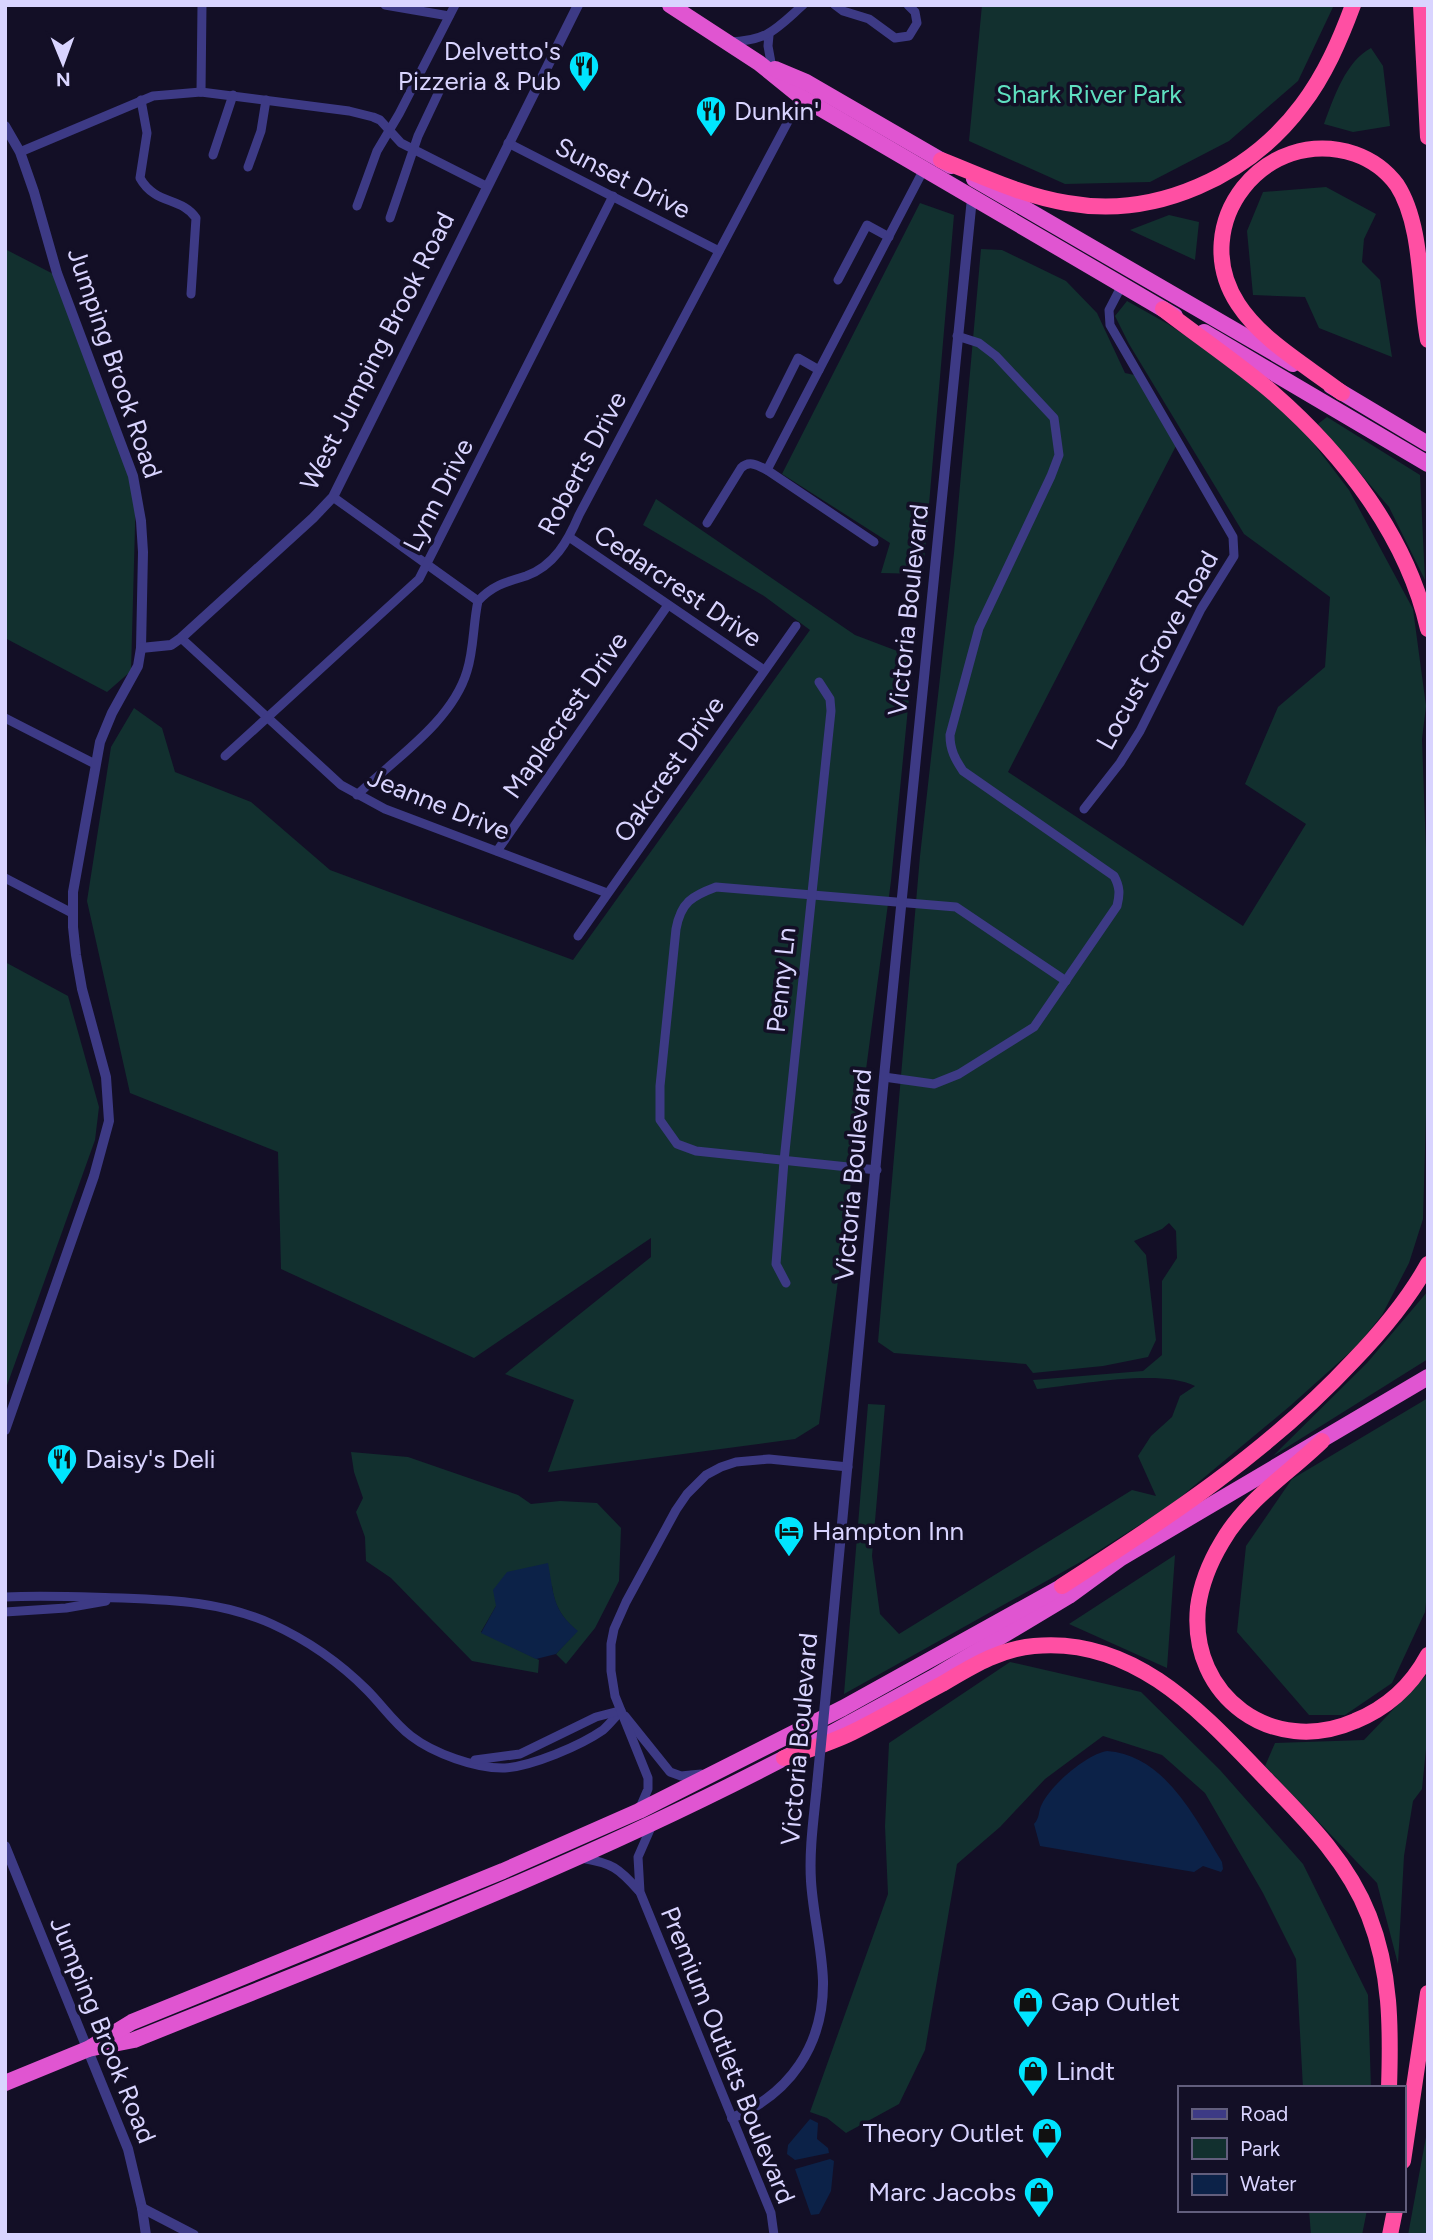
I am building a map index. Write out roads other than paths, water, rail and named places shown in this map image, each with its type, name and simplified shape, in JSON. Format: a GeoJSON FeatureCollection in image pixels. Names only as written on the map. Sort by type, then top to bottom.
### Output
{"type":"FeatureCollection","features":[{"type":"Feature","properties":{"kind":"highway"},"geometry":{"type":"LineString","coordinates":[[670,5],[765,65],[806,82],[1428,444]]}},
{"type":"Feature","properties":{"kind":"highway"},"geometry":{"type":"LineString","coordinates":[[941,160],[1022,192],[1053,201],[1084,205],[1118,206],[1142,203],[1197,187],[1225,174],[1249,158],[1294,116],[1321,76],[1353,5]]}},
{"type":"Feature","properties":{"kind":"highway"},"geometry":{"type":"LineString","coordinates":[[1421,5],[1428,136]]}},
{"type":"Feature","properties":{"kind":"highway"},"geometry":{"type":"LineString","coordinates":[[765,65],[801,97],[1428,464]]}},
{"type":"Feature","properties":{"kind":"highway"},"geometry":{"type":"LineString","coordinates":[[1342,393],[1261,330],[1236,301],[1227,279],[1222,256],[1225,224],[1238,193],[1263,167],[1296,152],[1330,149],[1363,157],[1389,175],[1401,192],[1408,210],[1428,340]]}},
{"type":"Feature","properties":{"kind":"highway"},"geometry":{"type":"LineString","coordinates":[[1163,309],[1270,391],[1336,457],[1394,539],[1418,591],[1428,629]]}},
{"type":"Feature","properties":{"kind":"highway"},"geometry":{"type":"LineString","coordinates":[[5,2083],[88,2049],[132,2022],[503,1871],[639,1811],[879,1689],[1062,1586],[1199,1496],[1285,1428],[1379,1334],[1406,1300],[1428,1264]]}},
{"type":"Feature","properties":{"kind":"highway"},"geometry":{"type":"LineString","coordinates":[[1062,1586],[1121,1558],[1428,1377]]}},
{"type":"Feature","properties":{"kind":"highway"},"geometry":{"type":"LineString","coordinates":[[1322,1441],[1246,1510],[1223,1540],[1210,1564],[1200,1596],[1198,1628],[1203,1653],[1212,1676],[1227,1698],[1246,1715],[1270,1727],[1309,1733],[1350,1724],[1375,1712],[1408,1684],[1428,1654]]}},
{"type":"Feature","properties":{"kind":"highway"},"geometry":{"type":"LineString","coordinates":[[88,2049],[134,2040],[455,1911],[652,1825],[932,1678],[1069,1596],[1121,1558]]}},
{"type":"Feature","properties":{"kind":"highway"},"geometry":{"type":"LineString","coordinates":[[784,1758],[852,1733],[980,1661],[1019,1649],[1048,1645],[1085,1650],[1121,1661],[1150,1675],[1183,1696],[1216,1727],[1314,1829],[1354,1883],[1375,1931],[1388,1982],[1391,2021],[1390,2086]]}},
{"type":"Feature","properties":{"kind":"highway"},"geometry":{"type":"LineString","coordinates":[[1405,2148],[1428,1993]]}},
{"type":"Feature","properties":{"kind":"highway"},"geometry":{"type":"LineString","coordinates":[[1383,2235],[1384,2212]]}},
{"type":"Feature","properties":{"kind":"highway"},"geometry":{"type":"LineString","coordinates":[[1390,2235],[1395,2212]]}},
{"type":"Feature","properties":{"kind":"street"},"geometry":{"type":"LineString","coordinates":[[201,92],[202,5]]}},
{"type":"Feature","properties":{"kind":"street"},"geometry":{"type":"LineString","coordinates":[[385,5],[449,16]]}},
{"type":"Feature","properties":{"kind":"street"},"geometry":{"type":"LineString","coordinates":[[357,206],[377,151],[454,5]]}},
{"type":"Feature","properties":{"kind":"street","name":"West Jumping Brook Road"},"geometry":{"type":"LineString","coordinates":[[141,648],[171,645],[181,638],[313,519],[333,497],[578,5]]}},
{"type":"Feature","properties":{"kind":"street"},"geometry":{"type":"LineString","coordinates":[[726,42],[750,41],[769,35],[803,5]]}},
{"type":"Feature","properties":{"kind":"street"},"geometry":{"type":"LineString","coordinates":[[835,5],[843,11],[869,19],[891,36],[901,38],[909,36],[917,23],[915,12],[908,5]]}},
{"type":"Feature","properties":{"kind":"street"},"geometry":{"type":"LineString","coordinates":[[765,65],[769,35]]}},
{"type":"Feature","properties":{"kind":"street"},"geometry":{"type":"LineString","coordinates":[[390,218],[414,149],[445,79]]}},
{"type":"Feature","properties":{"kind":"street"},"geometry":{"type":"LineString","coordinates":[[20,152],[141,100],[164,94],[201,92],[365,114],[380,120],[401,143],[486,186]]}},
{"type":"Feature","properties":{"kind":"street"},"geometry":{"type":"LineString","coordinates":[[213,155],[233,95]]}},
{"type":"Feature","properties":{"kind":"street","name":"Roberts Drive"},"geometry":{"type":"LineString","coordinates":[[478,601],[495,586],[542,568],[557,555],[569,537],[801,97]]}},
{"type":"Feature","properties":{"kind":"street"},"geometry":{"type":"LineString","coordinates":[[141,100],[147,133],[140,178],[154,195],[183,207],[196,218],[191,294]]}},
{"type":"Feature","properties":{"kind":"street"},"geometry":{"type":"LineString","coordinates":[[248,167],[261,131],[267,100]]}},
{"type":"Feature","properties":{"kind":"street","name":"Jumping Brook Road"},"geometry":{"type":"LineString","coordinates":[[5,126],[20,152],[57,274],[133,477],[140,511],[142,542],[141,648],[138,666],[112,713],[100,742],[76,872],[72,913],[82,989],[106,1077],[109,1121],[94,1176],[5,1430]]}},
{"type":"Feature","properties":{"kind":"street","name":"Sunset Drive"},"geometry":{"type":"LineString","coordinates":[[508,143],[719,251]]}},
{"type":"Feature","properties":{"kind":"street"},"geometry":{"type":"LineString","coordinates":[[766,470],[924,169]]}},
{"type":"Feature","properties":{"kind":"street","name":"Lynn Drive"},"geometry":{"type":"LineString","coordinates":[[225,756],[413,584],[427,565],[613,196]]}},
{"type":"Feature","properties":{"kind":"street","name":"Victoria Boulevard"},"geometry":{"type":"LineString","coordinates":[[732,2118],[761,2104],[790,2078],[808,2049],[819,2017],[823,1983],[810,1858],[884,1077],[972,198]]}},
{"type":"Feature","properties":{"kind":"street"},"geometry":{"type":"LineString","coordinates":[[838,280],[867,225],[889,237]]}},
{"type":"Feature","properties":{"kind":"street","name":"Locust Grove Road"},"geometry":{"type":"LineString","coordinates":[[1084,809],[1120,763],[1140,731],[1202,609],[1234,556],[1235,548],[1233,537],[1110,325],[1109,310],[1122,285]]}},
{"type":"Feature","properties":{"kind":"street"},"geometry":{"type":"LineString","coordinates":[[884,1077],[934,1084],[959,1074],[1034,1027],[1117,906],[1119,896],[1119,885],[1114,876],[963,771],[950,747],[950,735],[979,628],[1059,455],[1054,418],[996,356],[979,343],[957,336]]}},
{"type":"Feature","properties":{"kind":"street"},"geometry":{"type":"LineString","coordinates":[[770,414],[797,358],[819,370]]}},
{"type":"Feature","properties":{"kind":"street"},"geometry":{"type":"LineString","coordinates":[[707,523],[745,464],[753,463],[874,542]]}},
{"type":"Feature","properties":{"kind":"street"},"geometry":{"type":"LineString","coordinates":[[333,497],[478,601],[470,662],[455,699],[437,721],[357,796]]}},
{"type":"Feature","properties":{"kind":"street","name":"Cedarcrest Drive"},"geometry":{"type":"LineString","coordinates":[[569,537],[764,670]]}},
{"type":"Feature","properties":{"kind":"street","name":"Maplecrest Drive"},"geometry":{"type":"LineString","coordinates":[[497,851],[668,604]]}},
{"type":"Feature","properties":{"kind":"street","name":"Oakcrest Drive"},"geometry":{"type":"LineString","coordinates":[[578,936],[796,626]]}},
{"type":"Feature","properties":{"kind":"street","name":"Jeanne Drive"},"geometry":{"type":"LineString","coordinates":[[181,638],[341,785],[357,796],[607,893]]}},
{"type":"Feature","properties":{"kind":"street","name":"Penny Ln"},"geometry":{"type":"LineString","coordinates":[[786,1283],[776,1264],[784,1160],[831,710],[830,699],[819,682]]}},
{"type":"Feature","properties":{"kind":"street"},"geometry":{"type":"LineString","coordinates":[[5,718],[95,764]]}},
{"type":"Feature","properties":{"kind":"street"},"geometry":{"type":"LineString","coordinates":[[5,878],[72,913]]}},
{"type":"Feature","properties":{"kind":"street"},"geometry":{"type":"LineString","coordinates":[[877,1170],[696,1151],[677,1144],[660,1121],[660,1086],[676,929],[678,916],[685,903],[699,893],[716,887],[956,907],[1066,981]]}},
{"type":"Feature","properties":{"kind":"street"},"geometry":{"type":"LineString","coordinates":[[639,1811],[648,1788],[648,1778],[615,1696],[610,1653],[614,1629],[626,1601],[676,1510],[693,1488],[721,1466],[769,1459],[848,1467]]}},
{"type":"Feature","properties":{"kind":"street"},"geometry":{"type":"LineString","coordinates":[[5,1597],[64,1595],[173,1599],[209,1604],[242,1613],[271,1624],[339,1665],[369,1692],[399,1726],[420,1743],[466,1761],[503,1768],[555,1754],[603,1730],[621,1711]]}},
{"type":"Feature","properties":{"kind":"street"},"geometry":{"type":"LineString","coordinates":[[5,1612],[80,1606],[121,1598]]}},
{"type":"Feature","properties":{"kind":"street"},"geometry":{"type":"LineString","coordinates":[[466,1761],[520,1754],[596,1717],[621,1711]]}},
{"type":"Feature","properties":{"kind":"street"},"geometry":{"type":"LineString","coordinates":[[621,1711],[670,1772],[688,1776],[727,1768]]}},
{"type":"Feature","properties":{"kind":"street","name":"Premium Outlets Boulevard"},"geometry":{"type":"LineString","coordinates":[[640,1892],[638,1857],[652,1825]]}},
{"type":"Feature","properties":{"kind":"street","name":"Jumping Brook Road"},"geometry":{"type":"LineString","coordinates":[[5,1846],[128,2149],[146,2235]]}},
{"type":"Feature","properties":{"kind":"street","name":"Premium Outlets Boulevard"},"geometry":{"type":"LineString","coordinates":[[579,1858],[613,1866],[625,1874],[640,1892],[771,2213],[774,2235]]}},
{"type":"Feature","properties":{"kind":"street"},"geometry":{"type":"LineString","coordinates":[[142,2208],[194,2235]]}},
{"type":"Feature","properties":{"kind":"water"},"geometry":{"type":"Polygon","coordinates":[[[548,1563],[553,1593],[559,1608],[578,1631],[556,1654],[536,1659],[481,1633],[496,1606],[493,1590],[507,1572],[548,1563]]]}},
{"type":"Feature","properties":{"kind":"water"},"geometry":{"type":"Polygon","coordinates":[[[1107,1751],[1127,1755],[1162,1776],[1201,1827],[1222,1862],[1221,1872],[1203,1866],[1194,1872],[1040,1846],[1034,1824],[1047,1796],[1080,1764],[1107,1751]]]}},
{"type":"Feature","properties":{"kind":"water"},"geometry":{"type":"Polygon","coordinates":[[[810,2119],[818,2123],[817,2139],[828,2148],[829,2153],[795,2160],[787,2154],[788,2145],[810,2119]]]}},
{"type":"Feature","properties":{"kind":"water"},"geometry":{"type":"Polygon","coordinates":[[[830,2159],[834,2161],[831,2191],[819,2214],[811,2215],[795,2169],[830,2159]]]}},
{"type":"Feature","properties":{"kind":"place","name":"Delvetto's Pizzeria & Pub"},"geometry":{"type":"Point","coordinates":[584,93]}},
{"type":"Feature","properties":{"kind":"place","name":"Dunkin'"},"geometry":{"type":"Point","coordinates":[711,138]}},
{"type":"Feature","properties":{"kind":"place","name":"Daisy's Deli"},"geometry":{"type":"Point","coordinates":[62,1486]}},
{"type":"Feature","properties":{"kind":"place","name":"Hampton Inn"},"geometry":{"type":"Point","coordinates":[789,1558]}},
{"type":"Feature","properties":{"kind":"place","name":"Gap Outlet"},"geometry":{"type":"Point","coordinates":[1028,2029]}},
{"type":"Feature","properties":{"kind":"place","name":"Lindt"},"geometry":{"type":"Point","coordinates":[1033,2098]}},
{"type":"Feature","properties":{"kind":"place","name":"Theory Outlet"},"geometry":{"type":"Point","coordinates":[1047,2160]}},
{"type":"Feature","properties":{"kind":"place","name":"Marc Jacobs"},"geometry":{"type":"Point","coordinates":[1039,2219]}},
{"type":"Feature","properties":{"kind":"park label","name":"Shark River Park"},"geometry":{"type":"Point","coordinates":[1089,94]}}]}
